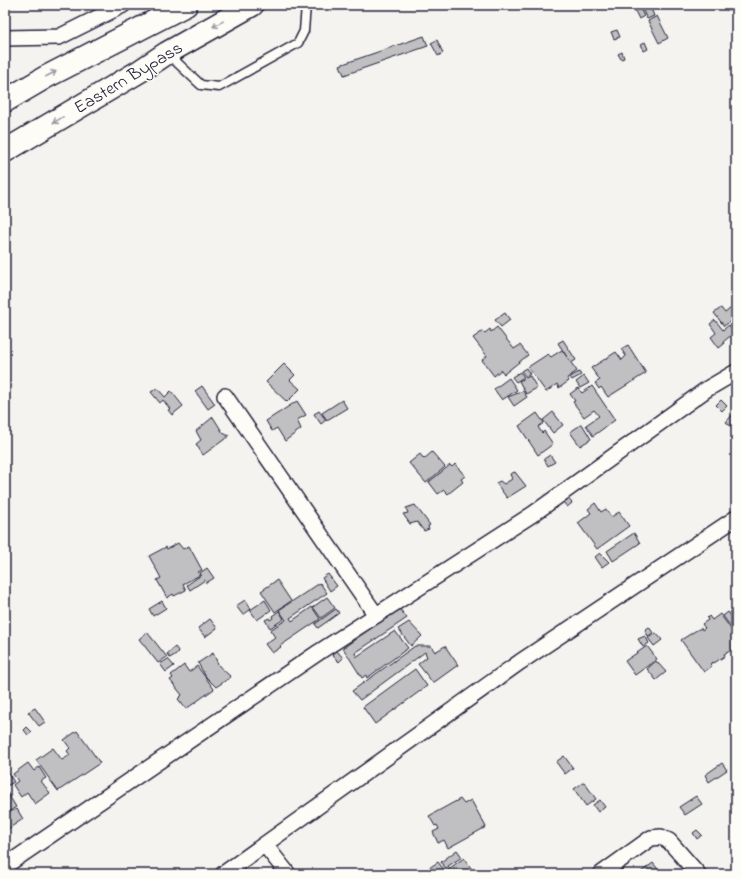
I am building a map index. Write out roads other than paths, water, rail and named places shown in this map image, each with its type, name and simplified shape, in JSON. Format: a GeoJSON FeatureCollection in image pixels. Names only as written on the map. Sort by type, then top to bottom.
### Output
{"type":"FeatureCollection","features":[{"type":"Feature","properties":{"kind":"main road","name":"Eastern Bypass"},"geometry":{"type":"LineString","coordinates":[[5,101],[46,77],[186,5]]}},
{"type":"Feature","properties":{"kind":"main road","name":"Eastern Bypass"},"geometry":{"type":"LineString","coordinates":[[5,151],[140,71],[166,52],[252,5]]}},
{"type":"Feature","properties":{"kind":"street"},"geometry":{"type":"LineString","coordinates":[[5,38],[59,37],[123,5]]}},
{"type":"Feature","properties":{"kind":"street"},"geometry":{"type":"LineString","coordinates":[[5,866],[376,615],[533,514],[707,389],[736,372]]}},
{"type":"Feature","properties":{"kind":"street"},"geometry":{"type":"LineString","coordinates":[[225,396],[376,615]]}},
{"type":"Feature","properties":{"kind":"street"},"geometry":{"type":"LineString","coordinates":[[223,874],[520,662],[736,518]]}},
{"type":"Feature","properties":{"kind":"street"},"geometry":{"type":"LineString","coordinates":[[601,874],[651,838],[661,836],[669,841],[698,874]]}},
{"type":"Feature","properties":{"kind":"street"},"geometry":{"type":"LineString","coordinates":[[265,845],[288,874]]}},
{"type":"Feature","properties":{"kind":"lane"},"geometry":{"type":"LineString","coordinates":[[166,52],[201,86],[219,87],[298,42],[304,31],[306,5]]}}]}
